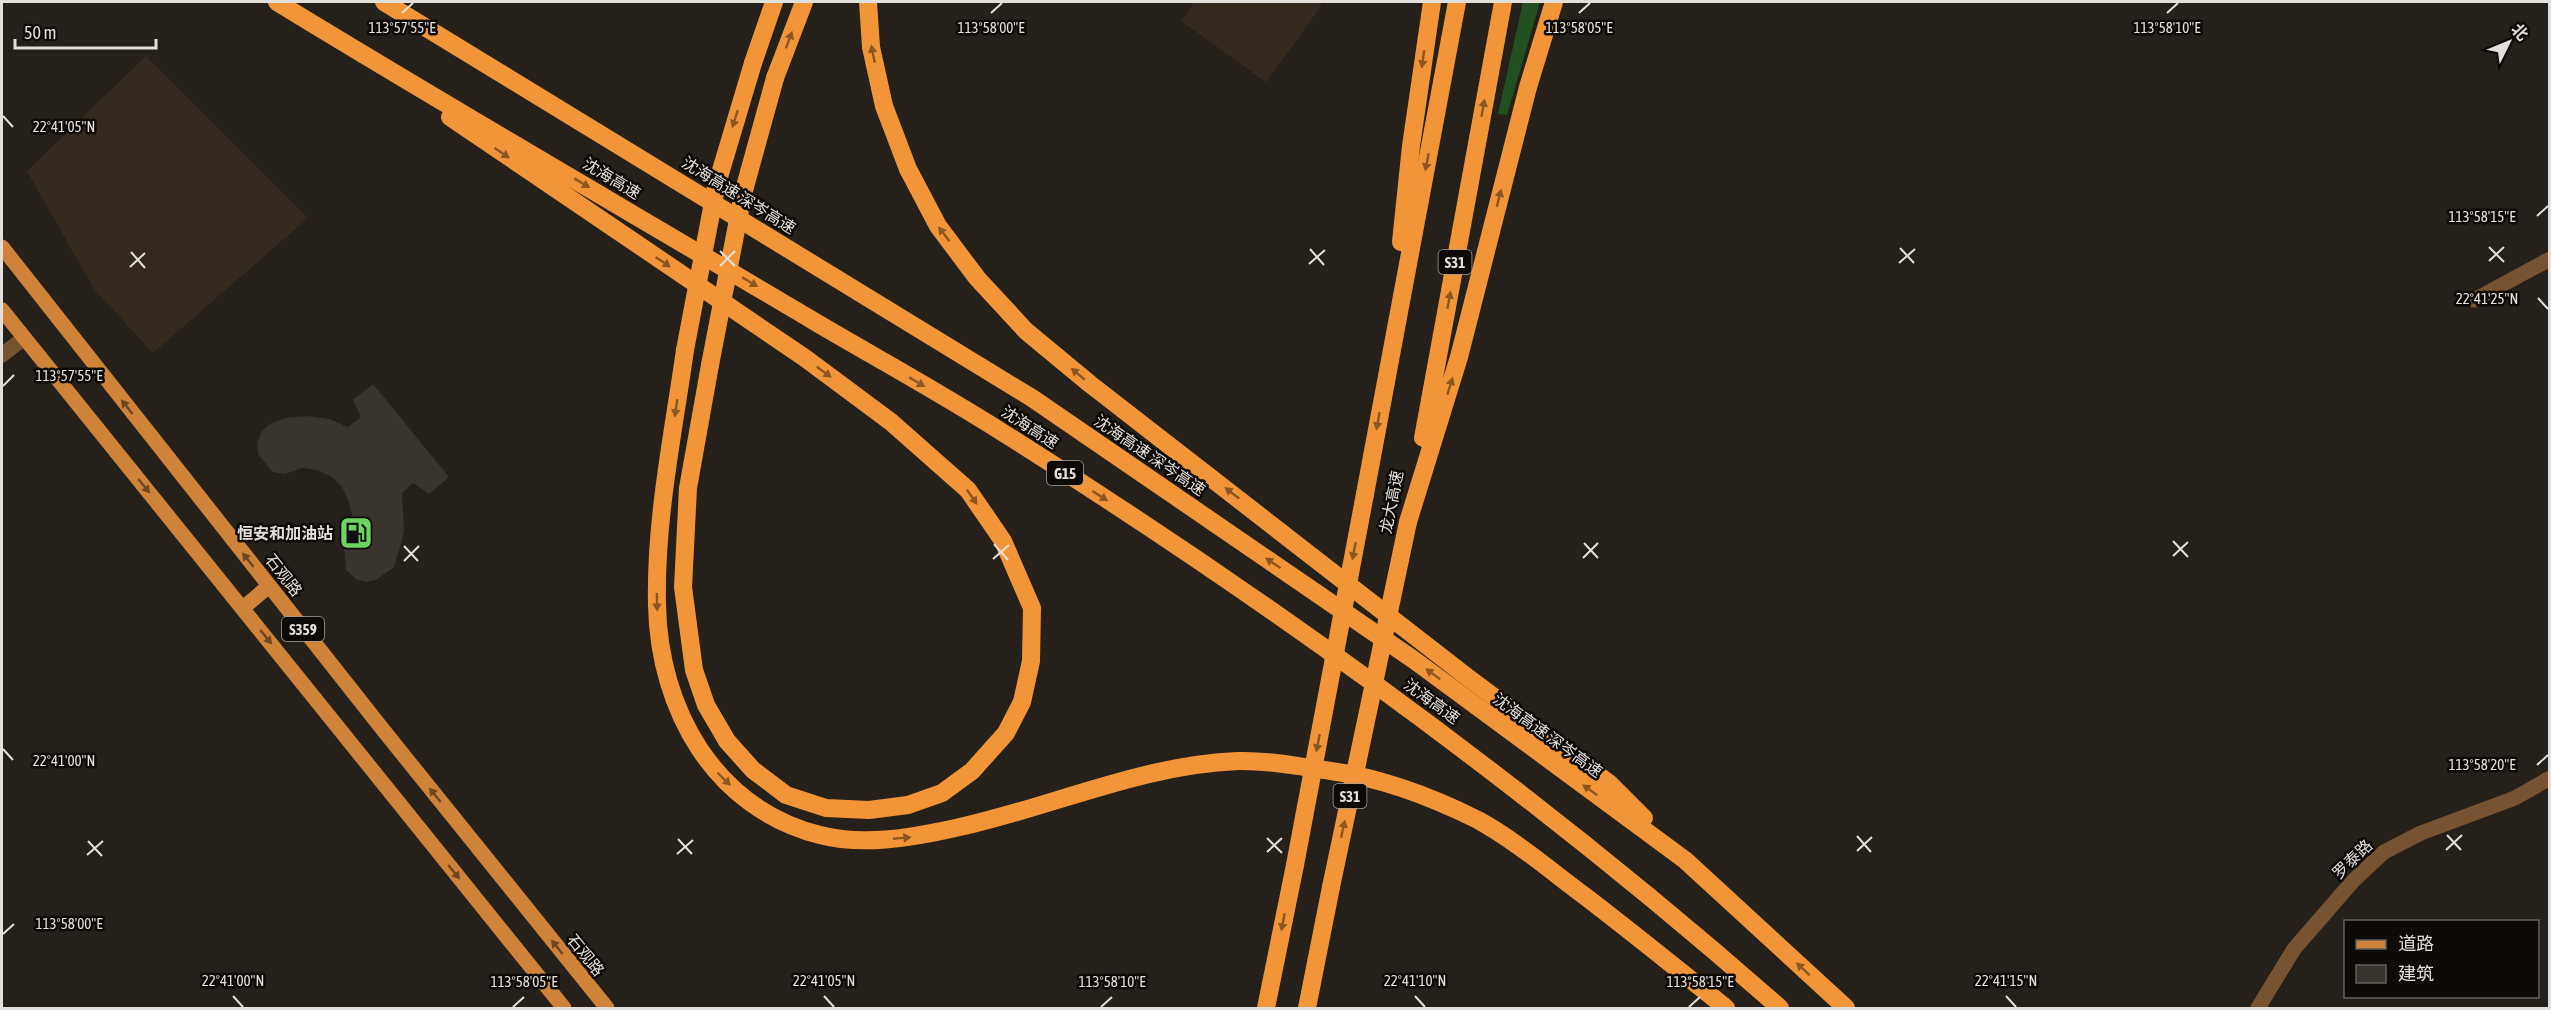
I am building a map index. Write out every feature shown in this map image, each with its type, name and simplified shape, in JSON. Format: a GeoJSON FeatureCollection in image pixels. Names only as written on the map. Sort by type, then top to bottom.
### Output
{"type":"FeatureCollection","features":[{"type":"Feature","properties":{"kind":"highway","name":"G15"},"geometry":{"type":"LineString","coordinates":[[277,2],[297,14]]}},
{"type":"Feature","properties":{"kind":"highway","name":"沈海高速 深岑高速"},"geometry":{"type":"LineString","coordinates":[[384,2],[1032,398],[1414,660],[1685,860],[1846,1008]]}},
{"type":"Feature","properties":{"kind":"highway"},"geometry":{"type":"LineString","coordinates":[[774,2],[716,187],[685,350],[657,541],[657,610],[667,680],[686,729],[717,773],[741,796],[765,813],[794,827],[824,836],[879,840],[955,829],[1122,779],[1179,767],[1241,761],[1335,771],[1414,791],[1480,822],[1534,858],[1644,941],[1726,1008]]}},
{"type":"Feature","properties":{"kind":"highway"},"geometry":{"type":"LineString","coordinates":[[297,14],[805,358],[891,422],[968,490],[1003,542],[1032,608],[1031,661],[1022,702],[1006,734],[972,771],[942,792],[908,805],[869,810],[826,808],[786,795],[753,770],[727,741],[706,705],[694,670],[682,586],[688,489],[710,365],[743,194],[775,78],[804,2]]}},
{"type":"Feature","properties":{"kind":"highway"},"geometry":{"type":"LineString","coordinates":[[868,2],[871,47],[884,106],[908,169],[938,226],[977,278],[1026,331],[1090,384],[1466,676],[1610,784],[1685,860]]}},
{"type":"Feature","properties":{"kind":"highway"},"geometry":{"type":"LineString","coordinates":[[1388,363],[1411,146],[1432,2]]}},
{"type":"Feature","properties":{"kind":"highway","name":"龙大高速"},"geometry":{"type":"LineString","coordinates":[[1266,1008],[1295,865],[1457,2]]}},
{"type":"Feature","properties":{"kind":"highway","name":"龙大高速"},"geometry":{"type":"LineString","coordinates":[[1307,1008],[1408,522],[1503,2]]}},
{"type":"Feature","properties":{"kind":"highway"},"geometry":{"type":"LineString","coordinates":[[1408,522],[1459,357],[1525,98],[1554,2]]}},
{"type":"Feature","properties":{"kind":"highway","name":"沈海高速"},"geometry":{"type":"LineString","coordinates":[[297,14],[1004,433],[1196,558],[1360,673],[1554,818],[1671,914],[1780,1008]]}},
{"type":"Feature","properties":{"kind":"main road","name":"石观路"},"geometry":{"type":"LineString","coordinates":[[2,247],[607,1008]]}},
{"type":"Feature","properties":{"kind":"main road","name":"S359"},"geometry":{"type":"LineString","coordinates":[[2,310],[564,1008]]}},
{"type":"Feature","properties":{"kind":"main road"},"geometry":{"type":"LineString","coordinates":[[243,608],[270,586]]}},
{"type":"Feature","properties":{"kind":"street"},"geometry":{"type":"LineString","coordinates":[[2474,300],[2550,259]]}},
{"type":"Feature","properties":{"kind":"street"},"geometry":{"type":"LineString","coordinates":[[2,355],[24,338]]}},
{"type":"Feature","properties":{"kind":"street","name":"罗泰路"},"geometry":{"type":"LineString","coordinates":[[2258,1008],[2294,949],[2353,881],[2384,852],[2421,833],[2515,798],[2550,778]]}},
{"type":"Feature","properties":{"kind":"shaded area"},"geometry":{"type":"Polygon","coordinates":[[[1190,2],[1317,2],[1322,5],[1266,82],[1181,21],[1193,4],[1190,2]]]}},
{"type":"Feature","properties":{"kind":"shaded area"},"geometry":{"type":"Polygon","coordinates":[[[146,56],[308,218],[153,353],[94,289],[27,171],[146,56]]]}},
{"type":"Feature","properties":{"kind":"green space"},"geometry":{"type":"Polygon","coordinates":[[[1523,2],[1540,2],[1507,115],[1498,114],[1523,2]]]}},
{"type":"Feature","properties":{"kind":"building"},"geometry":{"type":"Polygon","coordinates":[[[373,384],[449,477],[429,494],[413,483],[402,493],[404,532],[394,567],[376,580],[366,582],[356,579],[346,570],[344,545],[353,518],[342,487],[332,477],[317,470],[302,468],[285,474],[273,472],[258,454],[257,443],[262,431],[270,424],[285,418],[308,416],[329,419],[348,427],[361,417],[353,400],[373,384]]]}},
{"type":"Feature","properties":{"kind":"place","name":"恒安和加油站"},"geometry":{"type":"Point","coordinates":[356,533]}}]}
